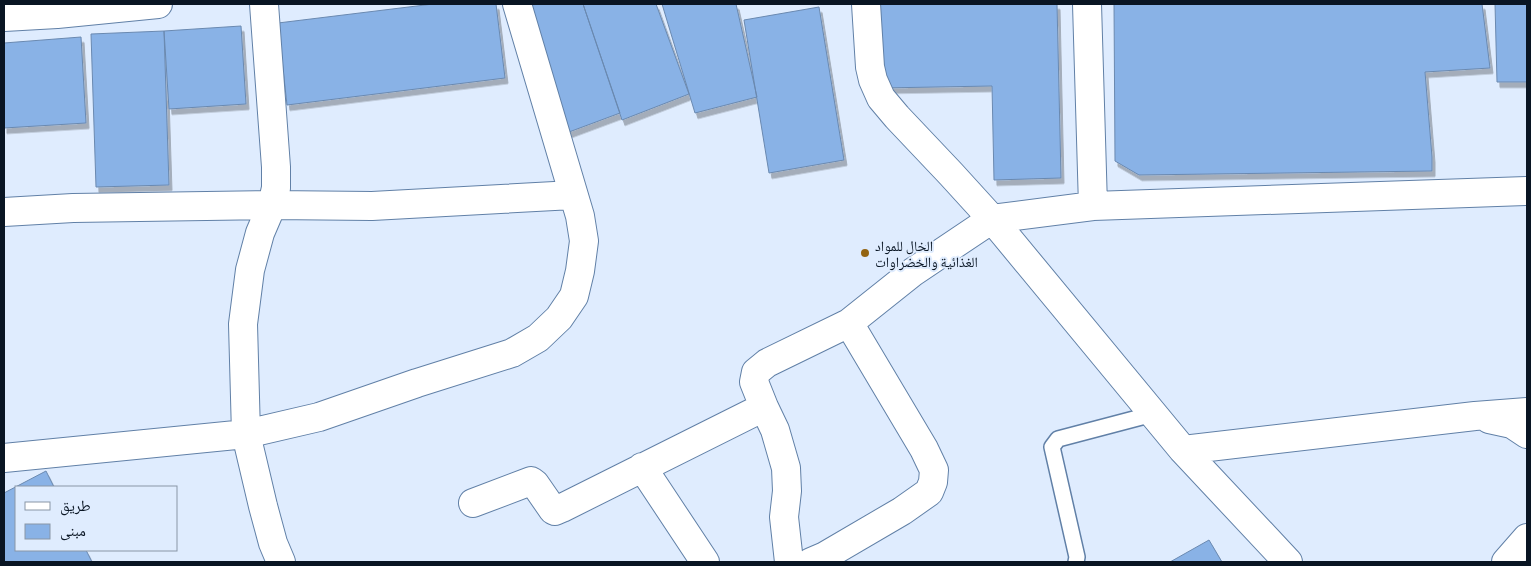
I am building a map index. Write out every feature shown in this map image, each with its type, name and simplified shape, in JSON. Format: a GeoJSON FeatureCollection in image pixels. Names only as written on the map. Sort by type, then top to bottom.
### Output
{"type":"FeatureCollection","features":[{"type":"Feature","properties":{"kind":"street"},"geometry":{"type":"LineString","coordinates":[[4,17],[158,4]]}},
{"type":"Feature","properties":{"kind":"street"},"geometry":{"type":"LineString","coordinates":[[264,4],[276,188],[272,205],[260,233],[250,270],[243,324],[246,434],[273,543],[281,562]]}},
{"type":"Feature","properties":{"kind":"street"},"geometry":{"type":"LineString","coordinates":[[4,458],[246,434],[319,417],[416,383],[512,353],[538,338],[559,318],[574,296],[584,241],[580,216],[517,4]]}},
{"type":"Feature","properties":{"kind":"street"},"geometry":{"type":"LineString","coordinates":[[866,4],[870,68],[881,98],[992,219],[1182,450],[1288,562]]}},
{"type":"Feature","properties":{"kind":"street"},"geometry":{"type":"LineString","coordinates":[[1087,4],[1093,206]]}},
{"type":"Feature","properties":{"kind":"street"},"geometry":{"type":"LineString","coordinates":[[788,562],[784,517],[787,491],[786,468],[775,430],[754,382],[756,372],[767,363],[849,323],[913,272],[992,219],[1093,206],[1527,191]]}},
{"type":"Feature","properties":{"kind":"street"},"geometry":{"type":"LineString","coordinates":[[4,212],[74,208],[272,205],[372,206],[574,195]]}},
{"type":"Feature","properties":{"kind":"street"},"geometry":{"type":"LineString","coordinates":[[811,562],[825,556],[902,511],[929,492],[934,476],[934,470],[924,449],[849,323]]}},
{"type":"Feature","properties":{"kind":"street"},"geometry":{"type":"LineString","coordinates":[[472,503],[531,481],[552,509],[555,510],[764,407]]}},
{"type":"Feature","properties":{"kind":"street"},"geometry":{"type":"LineString","coordinates":[[1182,450],[1475,416],[1527,412]]}},
{"type":"Feature","properties":{"kind":"street"},"geometry":{"type":"LineString","coordinates":[[1475,416],[1512,424],[1527,434]]}},
{"type":"Feature","properties":{"kind":"street"},"geometry":{"type":"LineString","coordinates":[[642,467],[706,562]]}},
{"type":"Feature","properties":{"kind":"street"},"geometry":{"type":"LineString","coordinates":[[1506,562],[1527,538]]}},
{"type":"Feature","properties":{"kind":"lane"},"geometry":{"type":"LineString","coordinates":[[1076,562],[1077,557],[1052,447],[1058,439],[1153,414]]}},
{"type":"Feature","properties":{"kind":"building"},"geometry":{"type":"Polygon","coordinates":[[[433,4],[496,4],[505,78],[287,105],[278,23],[433,4]]]}},
{"type":"Feature","properties":{"kind":"building"},"geometry":{"type":"Polygon","coordinates":[[[583,4],[620,113],[569,132],[528,5],[583,4]]]}},
{"type":"Feature","properties":{"kind":"building"},"geometry":{"type":"Polygon","coordinates":[[[583,4],[656,4],[689,94],[622,120],[583,4]]]}},
{"type":"Feature","properties":{"kind":"building"},"geometry":{"type":"Polygon","coordinates":[[[662,4],[736,4],[757,97],[695,113],[662,4]]]}},
{"type":"Feature","properties":{"kind":"building"},"geometry":{"type":"Polygon","coordinates":[[[879,4],[1057,4],[1061,178],[994,180],[992,86],[881,88],[879,4]]]}},
{"type":"Feature","properties":{"kind":"building"},"geometry":{"type":"Polygon","coordinates":[[[1114,4],[1482,4],[1490,68],[1425,72],[1432,171],[1139,175],[1115,161],[1114,4]]]}},
{"type":"Feature","properties":{"kind":"building"},"geometry":{"type":"Polygon","coordinates":[[[1495,4],[1527,4],[1527,82],[1497,82],[1495,4]]]}},
{"type":"Feature","properties":{"kind":"building"},"geometry":{"type":"Polygon","coordinates":[[[819,7],[844,160],[769,173],[744,20],[819,7]]]}},
{"type":"Feature","properties":{"kind":"building"},"geometry":{"type":"Polygon","coordinates":[[[241,26],[246,104],[169,109],[164,31],[241,26]]]}},
{"type":"Feature","properties":{"kind":"building"},"geometry":{"type":"Polygon","coordinates":[[[164,31],[169,185],[96,187],[91,34],[164,31]]]}},
{"type":"Feature","properties":{"kind":"building"},"geometry":{"type":"Polygon","coordinates":[[[81,37],[86,123],[4,128],[4,43],[81,37]]]}},
{"type":"Feature","properties":{"kind":"building"},"geometry":{"type":"Polygon","coordinates":[[[46,471],[54,486],[17,486],[46,471]]]}},
{"type":"Feature","properties":{"kind":"building"},"geometry":{"type":"Polygon","coordinates":[[[15,487],[15,551],[86,551],[92,562],[4,562],[4,493],[15,487]]]}},
{"type":"Feature","properties":{"kind":"building"},"geometry":{"type":"Polygon","coordinates":[[[1209,540],[1222,562],[1170,562],[1209,540]]]}},
{"type":"Feature","properties":{"kind":"place","name":"الخال للمواد الغذائية والخضراوات"},"geometry":{"type":"Point","coordinates":[865,253]}}]}
